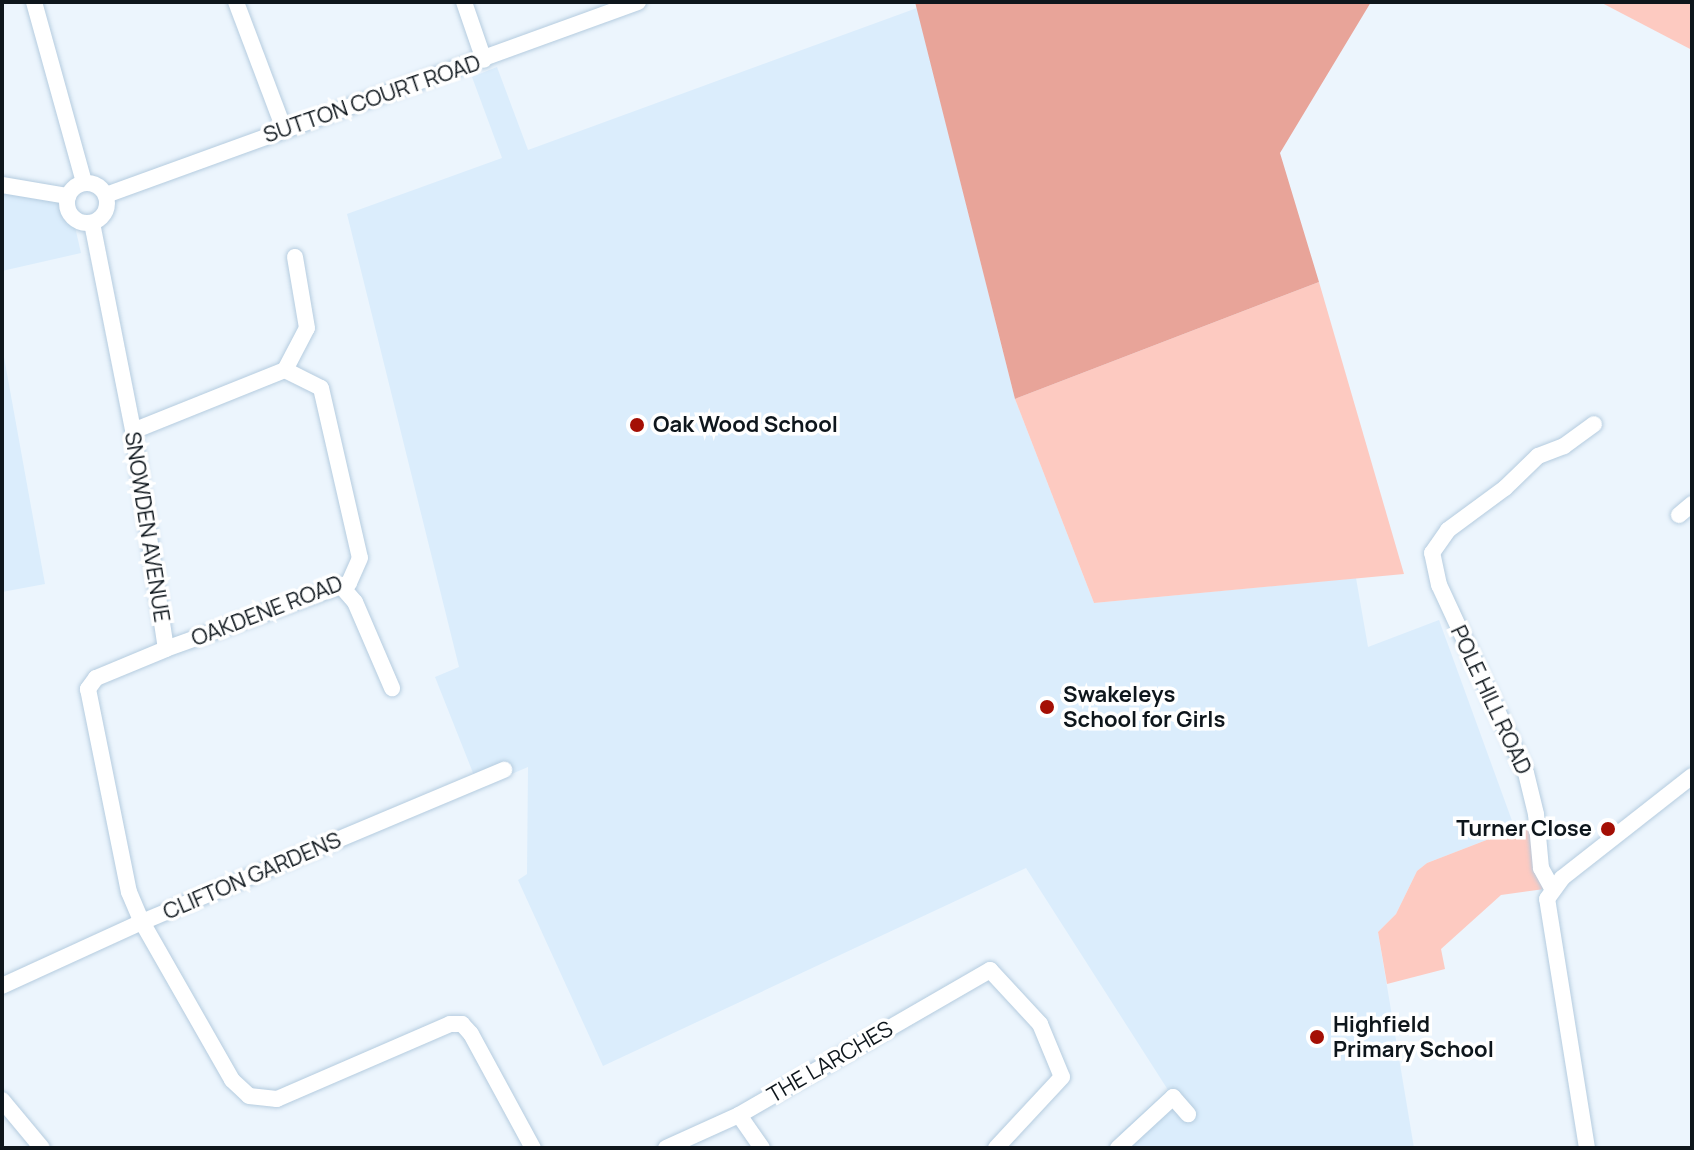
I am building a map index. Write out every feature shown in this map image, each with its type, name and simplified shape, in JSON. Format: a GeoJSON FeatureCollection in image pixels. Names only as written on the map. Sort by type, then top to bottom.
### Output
{"type":"FeatureCollection","features":[{"type":"Feature","properties":{"kind":"street"},"geometry":{"type":"LineString","coordinates":[[34,2],[84,182]]}},
{"type":"Feature","properties":{"kind":"street"},"geometry":{"type":"LineString","coordinates":[[236,2],[284,129]]}},
{"type":"Feature","properties":{"kind":"street"},"geometry":{"type":"LineString","coordinates":[[464,2],[484,60]]}},
{"type":"Feature","properties":{"kind":"street","name":"SUTTON COURT ROAD"},"geometry":{"type":"LineString","coordinates":[[106,195],[638,2]]}},
{"type":"Feature","properties":{"kind":"street"},"geometry":{"type":"LineString","coordinates":[[84,182],[97,185],[106,195],[107,209],[92,223],[73,217],[67,207],[73,188],[84,182]]}},
{"type":"Feature","properties":{"kind":"street"},"geometry":{"type":"LineString","coordinates":[[2,185],[68,196]]}},
{"type":"Feature","properties":{"kind":"street","name":"SNOWDEN AVENUE"},"geometry":{"type":"LineString","coordinates":[[92,223],[133,431],[166,649],[96,678]]}},
{"type":"Feature","properties":{"kind":"street"},"geometry":{"type":"LineString","coordinates":[[133,431],[285,370],[307,328],[295,257]]}},
{"type":"Feature","properties":{"kind":"street","name":"OAKDENE ROAD"},"geometry":{"type":"LineString","coordinates":[[166,649],[349,583],[360,558],[321,388],[285,370]]}},
{"type":"Feature","properties":{"kind":"street","name":"POLE HILL ROAD"},"geometry":{"type":"LineString","coordinates":[[1587,1148],[1547,916],[1547,899],[1552,888],[1541,868],[1536,814],[1526,773],[1439,585],[1432,553],[1448,530],[1505,488],[1538,456],[1564,446],[1594,424]]}},
{"type":"Feature","properties":{"kind":"street"},"geometry":{"type":"LineString","coordinates":[[341,586],[355,602],[392,688]]}},
{"type":"Feature","properties":{"kind":"street"},"geometry":{"type":"LineString","coordinates":[[84,664],[96,678],[88,689],[129,892],[142,922],[232,1080],[249,1096],[277,1099],[450,1024],[462,1024],[471,1034],[533,1148]]}},
{"type":"Feature","properties":{"kind":"street","name":"CLIFTON GARDENS"},"geometry":{"type":"LineString","coordinates":[[2,986],[142,922],[504,770]]}},
{"type":"Feature","properties":{"kind":"street"},"geometry":{"type":"LineString","coordinates":[[1552,888],[1692,776]]}},
{"type":"Feature","properties":{"kind":"street","name":"THE LARCHES"},"geometry":{"type":"LineString","coordinates":[[666,1148],[739,1115],[990,970],[1040,1024],[1062,1077],[996,1148]]}},
{"type":"Feature","properties":{"kind":"street"},"geometry":{"type":"LineString","coordinates":[[1118,1148],[1173,1097],[1188,1114]]}},
{"type":"Feature","properties":{"kind":"street"},"geometry":{"type":"LineString","coordinates":[[2,1100],[42,1148]]}},
{"type":"Feature","properties":{"kind":"street"},"geometry":{"type":"LineString","coordinates":[[739,1115],[762,1148]]}},
{"type":"Feature","properties":{"kind":"shaded area"},"geometry":{"type":"Polygon","coordinates":[[[915,2],[1371,2],[1280,153],[1319,282],[1015,399],[915,2]]]}},
{"type":"Feature","properties":{"kind":"shaded area"},"geometry":{"type":"Polygon","coordinates":[[[1600,2],[1692,2],[1692,50],[1600,2]]]}},
{"type":"Feature","properties":{"kind":"shaded area"},"geometry":{"type":"Polygon","coordinates":[[[917,8],[1015,399],[1094,603],[1356,578],[1368,647],[1439,620],[1515,829],[1427,863],[1417,871],[1396,914],[1378,932],[1414,1148],[1121,1148],[1119,1134],[1168,1090],[1026,868],[603,1066],[518,880],[527,874],[528,767],[479,788],[435,677],[459,667],[347,214],[502,158],[472,77],[497,67],[528,150],[917,8]]]}},
{"type":"Feature","properties":{"kind":"shaded area"},"geometry":{"type":"Polygon","coordinates":[[[2,183],[68,196],[81,253],[2,271],[2,183]]]}},
{"type":"Feature","properties":{"kind":"shaded area"},"geometry":{"type":"Polygon","coordinates":[[[1319,282],[1404,574],[1094,603],[1015,399],[1319,282]]]}},
{"type":"Feature","properties":{"kind":"shaded area"},"geometry":{"type":"Polygon","coordinates":[[[2,346],[45,584],[2,592],[2,346]]]}},
{"type":"Feature","properties":{"kind":"shaded area"},"geometry":{"type":"Polygon","coordinates":[[[1536,826],[1552,888],[1501,895],[1441,949],[1445,969],[1387,984],[1378,932],[1396,914],[1417,871],[1427,863],[1515,829],[1536,826]]]}},
{"type":"Feature","properties":{"kind":"place","name":"Oak Wood School"},"geometry":{"type":"Point","coordinates":[637,425]}},
{"type":"Feature","properties":{"kind":"place","name":"Swakeleys School for Girls"},"geometry":{"type":"Point","coordinates":[1047,707]}},
{"type":"Feature","properties":{"kind":"place","name":"Turner Close"},"geometry":{"type":"Point","coordinates":[1608,829]}},
{"type":"Feature","properties":{"kind":"place","name":"Highfield Primary School"},"geometry":{"type":"Point","coordinates":[1317,1037]}}]}
